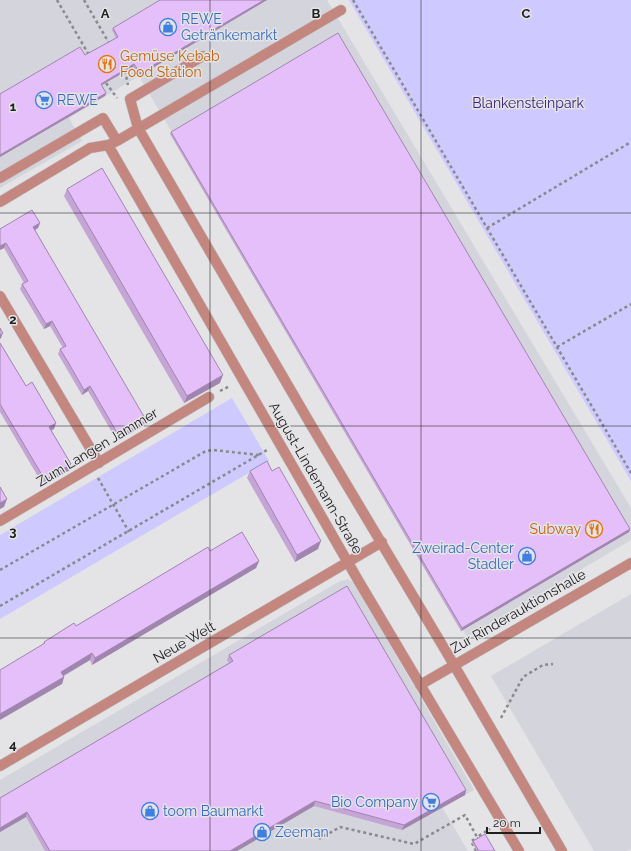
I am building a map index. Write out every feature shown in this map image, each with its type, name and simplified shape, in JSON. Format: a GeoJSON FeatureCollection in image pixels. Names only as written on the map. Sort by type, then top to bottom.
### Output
{"type":"FeatureCollection","features":[{"type":"Feature","properties":{"kind":"street"},"geometry":{"type":"LineString","coordinates":[[0,202],[90,148],[113,143],[341,10]]}},
{"type":"Feature","properties":{"kind":"street","name":"August-Lindemann-Straße"},"geometry":{"type":"LineString","coordinates":[[202,56],[130,99],[138,128],[562,851]]}},
{"type":"Feature","properties":{"kind":"street","name":"August-Lindemann-Straße"},"geometry":{"type":"LineString","coordinates":[[0,178],[103,118],[113,143],[348,561],[519,851]]}},
{"type":"Feature","properties":{"kind":"street"},"geometry":{"type":"LineString","coordinates":[[0,296],[95,465]]}},
{"type":"Feature","properties":{"kind":"street","name":"Zum Langen Jammer"},"geometry":{"type":"LineString","coordinates":[[0,521],[209,397]]}},
{"type":"Feature","properties":{"kind":"street","name":"Neue Welt"},"geometry":{"type":"LineString","coordinates":[[0,766],[382,542]]}},
{"type":"Feature","properties":{"kind":"street","name":"Zur Rinderauktionshalle"},"geometry":{"type":"LineString","coordinates":[[420,685],[631,563]]}},
{"type":"Feature","properties":{"kind":"path"},"geometry":{"type":"LineString","coordinates":[[57,0],[89,55]]}},
{"type":"Feature","properties":{"kind":"path"},"geometry":{"type":"LineString","coordinates":[[84,0],[110,44]]}},
{"type":"Feature","properties":{"kind":"path"},"geometry":{"type":"LineString","coordinates":[[353,0],[631,473]]}},
{"type":"Feature","properties":{"kind":"path"},"geometry":{"type":"LineString","coordinates":[[487,228],[631,142]]}},
{"type":"Feature","properties":{"kind":"path"},"geometry":{"type":"LineString","coordinates":[[557,347],[631,304]]}},
{"type":"Feature","properties":{"kind":"path"},"geometry":{"type":"LineString","coordinates":[[0,570],[206,451],[213,450],[260,455]]}},
{"type":"Feature","properties":{"kind":"path"},"geometry":{"type":"LineString","coordinates":[[0,606],[268,450]]}},
{"type":"Feature","properties":{"kind":"path"},"geometry":{"type":"LineString","coordinates":[[95,465],[113,504],[129,532]]}},
{"type":"Feature","properties":{"kind":"path"},"geometry":{"type":"LineString","coordinates":[[501,718],[523,677],[543,665],[553,664]]}},
{"type":"Feature","properties":{"kind":"path"},"geometry":{"type":"LineString","coordinates":[[319,839],[340,827],[414,844],[465,815],[480,842]]}},
{"type":"Feature","properties":{"kind":"path"},"geometry":{"type":"LineString","coordinates":[[476,851],[471,841],[490,829]]}},
{"type":"Feature","properties":{"kind":"shaded area"},"geometry":{"type":"Polygon","coordinates":[[[0,0],[327,0],[631,508],[631,540],[467,637],[139,76],[69,118],[82,141],[0,188],[0,0]]]}},
{"type":"Feature","properties":{"kind":"shaded area"},"geometry":{"type":"Polygon","coordinates":[[[348,579],[354,583],[474,790],[442,807],[468,851],[0,851],[0,780],[340,581],[348,579]]]}},
{"type":"Feature","properties":{"kind":"shaded area"},"geometry":{"type":"Polygon","coordinates":[[[631,594],[631,849],[627,851],[594,851],[491,676],[631,594]]]}},
{"type":"Feature","properties":{"kind":"green space","name":"Blankensteinpark"},"geometry":{"type":"Polygon","coordinates":[[[349,0],[631,0],[631,481],[349,0]]]}},
{"type":"Feature","properties":{"kind":"green space"},"geometry":{"type":"Polygon","coordinates":[[[232,398],[269,461],[0,619],[0,535],[232,398]]]}},
{"type":"Feature","properties":{"kind":"building"},"geometry":{"type":"Polygon","coordinates":[[[160,0],[264,0],[140,73],[134,64],[101,84],[106,93],[0,155],[0,94],[80,47],[85,55],[118,37],[113,28],[160,0]]]}},
{"type":"Feature","properties":{"kind":"building"},"geometry":{"type":"Polygon","coordinates":[[[338,33],[630,529],[462,628],[171,132],[338,33]]]}},
{"type":"Feature","properties":{"kind":"building"},"geometry":{"type":"Polygon","coordinates":[[[102,168],[223,375],[187,396],[67,189],[102,168]]]}},
{"type":"Feature","properties":{"kind":"building"},"geometry":{"type":"Polygon","coordinates":[[[32,210],[40,223],[33,227],[146,420],[119,436],[90,386],[84,390],[60,349],[66,346],[52,321],[46,324],[22,284],[28,281],[6,243],[0,246],[0,229],[32,210]]]}},
{"type":"Feature","properties":{"kind":"building"},"geometry":{"type":"Polygon","coordinates":[[[0,328],[3,333],[0,335],[0,328]]]}},
{"type":"Feature","properties":{"kind":"building"},"geometry":{"type":"Polygon","coordinates":[[[0,343],[26,386],[32,382],[56,423],[49,427],[71,464],[45,480],[0,404],[0,343]]]}},
{"type":"Feature","properties":{"kind":"building"},"geometry":{"type":"Polygon","coordinates":[[[267,461],[272,471],[279,467],[321,541],[297,555],[250,471],[267,461]]]}},
{"type":"Feature","properties":{"kind":"building"},"geometry":{"type":"Polygon","coordinates":[[[0,487],[7,499],[0,503],[0,487]]]}},
{"type":"Feature","properties":{"kind":"building"},"geometry":{"type":"Polygon","coordinates":[[[242,532],[259,561],[95,658],[92,653],[61,672],[64,677],[0,714],[0,670],[45,643],[44,642],[74,623],[76,626],[208,547],[210,551],[242,532]]]}},
{"type":"Feature","properties":{"kind":"building"},"geometry":{"type":"Polygon","coordinates":[[[347,586],[466,790],[404,825],[315,801],[230,851],[50,851],[27,812],[0,828],[0,798],[233,661],[229,655],[347,586]]]}},
{"type":"Feature","properties":{"kind":"building"},"geometry":{"type":"Polygon","coordinates":[[[485,834],[495,851],[479,851],[473,841],[485,834]]]}},
{"type":"Feature","properties":{"kind":"place","name":"REWE Getränkemarkt"},"geometry":{"type":"Point","coordinates":[168,27]}},
{"type":"Feature","properties":{"kind":"place","name":"Gemüse Kebab Food Station"},"geometry":{"type":"Point","coordinates":[107,64]}},
{"type":"Feature","properties":{"kind":"place","name":"REWE"},"geometry":{"type":"Point","coordinates":[44,100]}},
{"type":"Feature","properties":{"kind":"place","name":"Subway"},"geometry":{"type":"Point","coordinates":[594,529]}},
{"type":"Feature","properties":{"kind":"place","name":"Zweirad-Center Stadler"},"geometry":{"type":"Point","coordinates":[527,556]}},
{"type":"Feature","properties":{"kind":"place","name":"Bio Company"},"geometry":{"type":"Point","coordinates":[431,802]}},
{"type":"Feature","properties":{"kind":"place","name":"toom Baumarkt"},"geometry":{"type":"Point","coordinates":[150,811]}},
{"type":"Feature","properties":{"kind":"place","name":"Zeeman"},"geometry":{"type":"Point","coordinates":[262,832]}}]}
